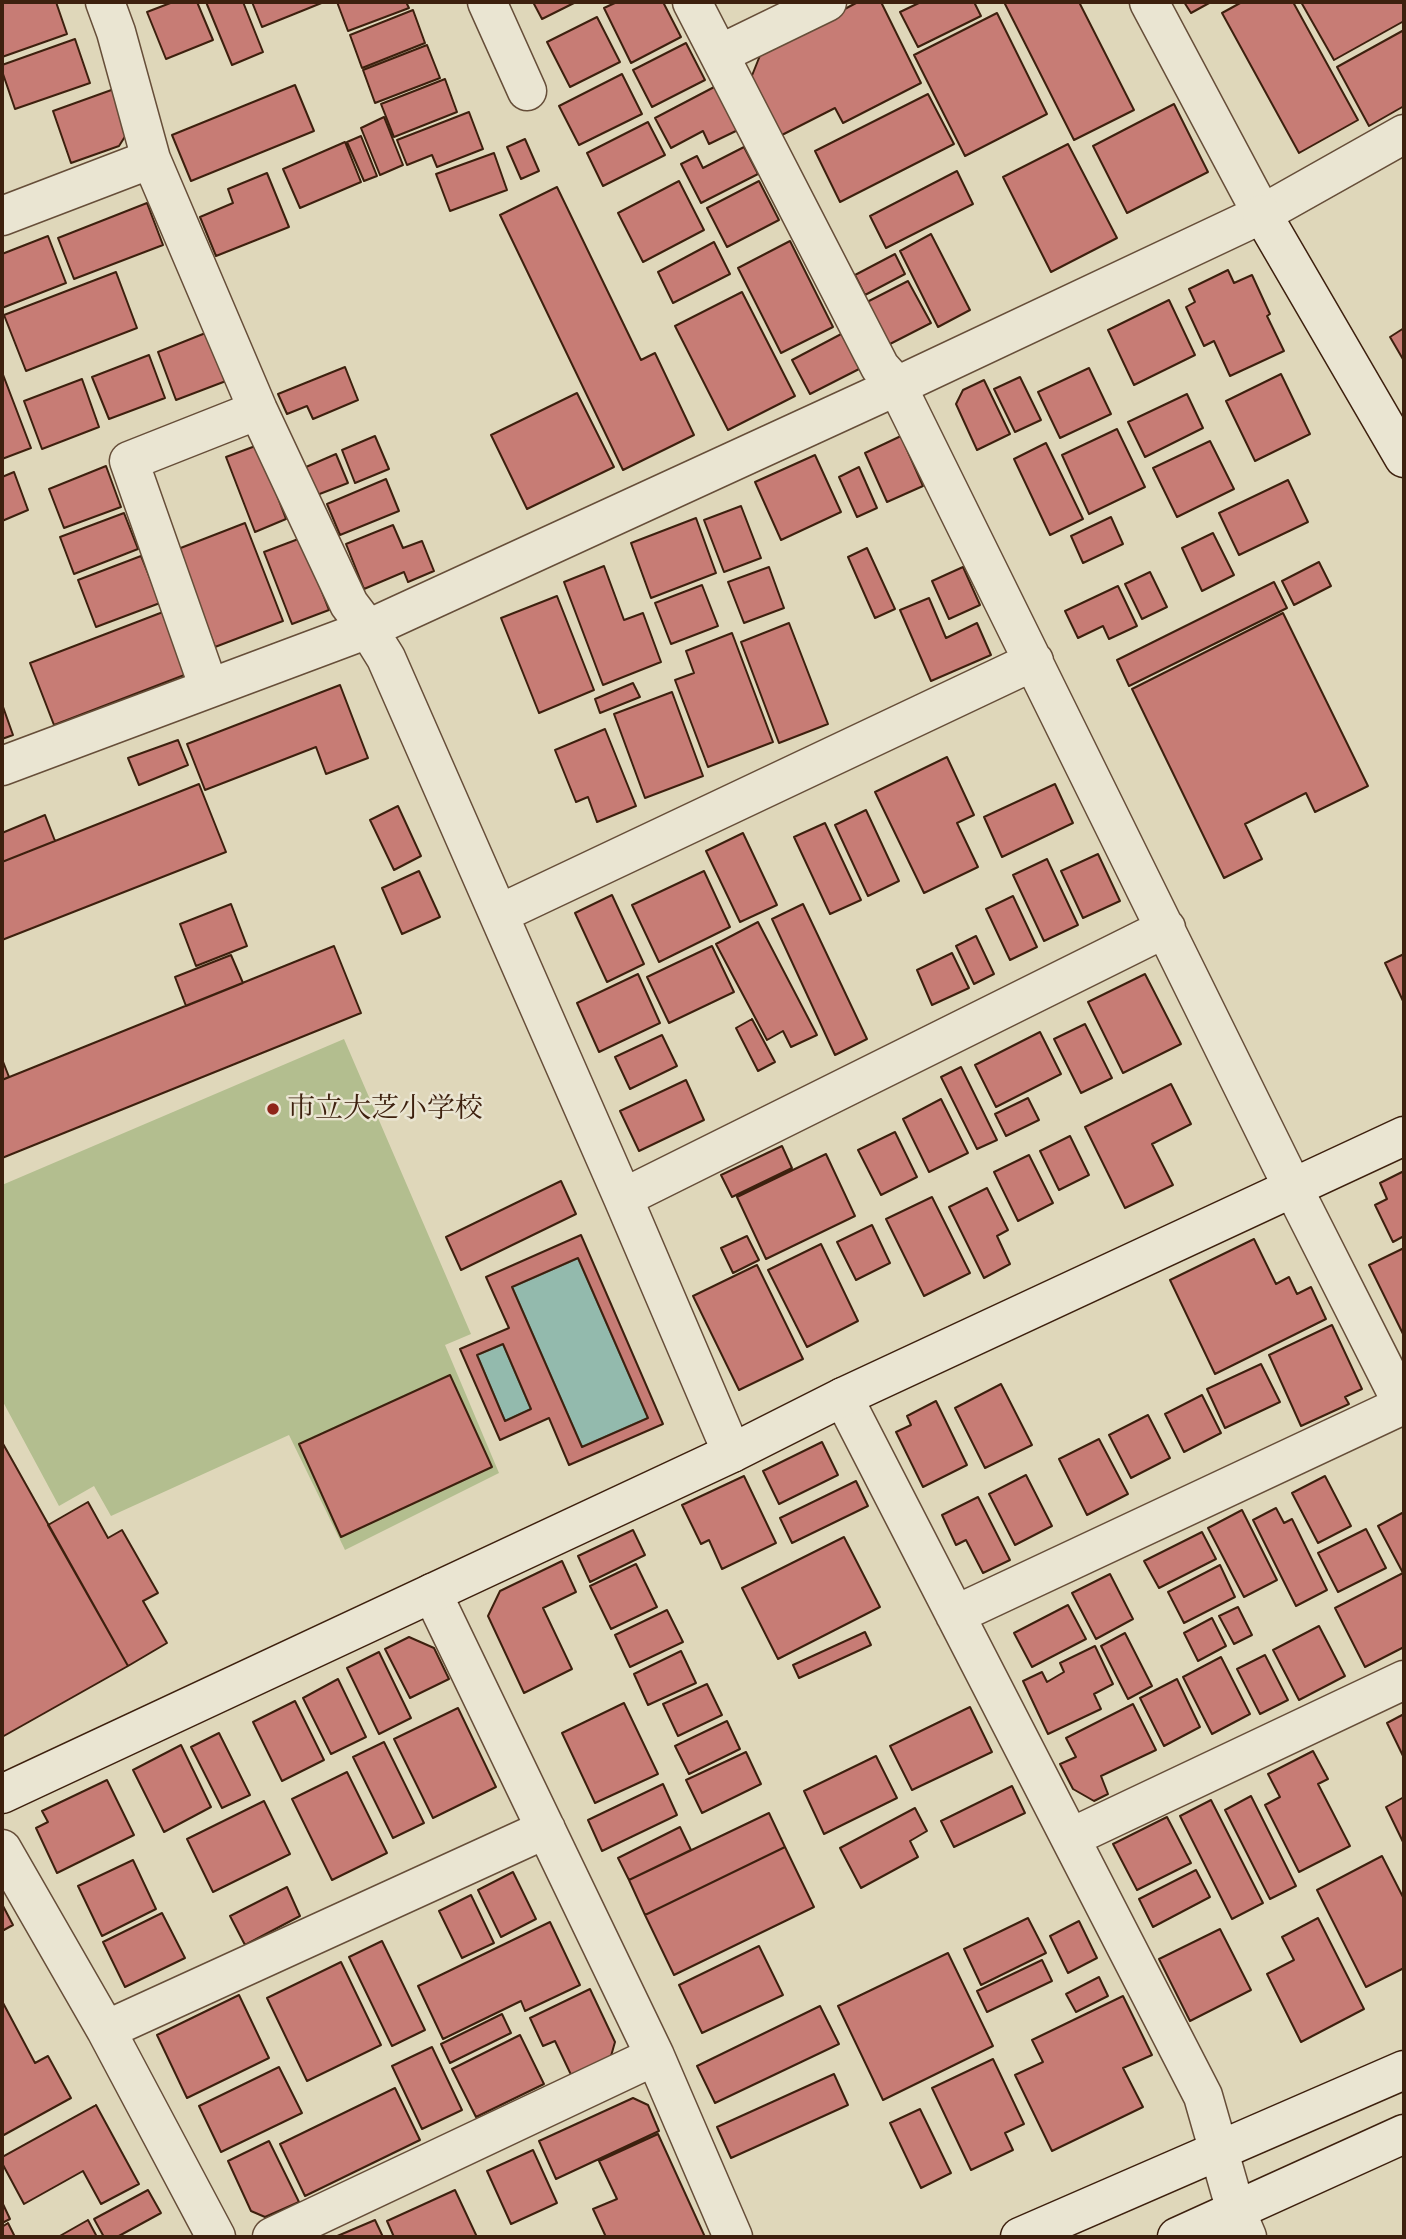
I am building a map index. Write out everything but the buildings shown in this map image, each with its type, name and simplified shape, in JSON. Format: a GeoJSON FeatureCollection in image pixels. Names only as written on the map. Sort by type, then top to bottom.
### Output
{"type":"FeatureCollection","features":[{"type":"Feature","properties":{"kind":"street"},"geometry":{"type":"LineString","coordinates":[[105,2],[116,32],[151,159],[258,410],[349,604],[386,658],[732,1453]]}},
{"type":"Feature","properties":{"kind":"street"},"geometry":{"type":"LineString","coordinates":[[487,2],[527,91]]}},
{"type":"Feature","properties":{"kind":"street"},"geometry":{"type":"LineString","coordinates":[[692,2],[880,367],[897,386],[1293,1188],[1404,1406],[955,1615]]}},
{"type":"Feature","properties":{"kind":"street"},"geometry":{"type":"LineString","coordinates":[[720,54],[827,2]]}},
{"type":"Feature","properties":{"kind":"street"},"geometry":{"type":"LineString","coordinates":[[1149,2],[1262,214],[1404,458]]}},
{"type":"Feature","properties":{"kind":"street"},"geometry":{"type":"LineString","coordinates":[[2,766],[368,629],[897,386],[1262,214],[1404,134]]}},
{"type":"Feature","properties":{"kind":"street"},"geometry":{"type":"LineString","coordinates":[[2,216],[151,159]]}},
{"type":"Feature","properties":{"kind":"street"},"geometry":{"type":"LineString","coordinates":[[209,688],[130,461],[258,410]]}},
{"type":"Feature","properties":{"kind":"street"},"geometry":{"type":"LineString","coordinates":[[499,914],[1034,661]]}},
{"type":"Feature","properties":{"kind":"street"},"geometry":{"type":"LineString","coordinates":[[623,1198],[1166,928]]}},
{"type":"Feature","properties":{"kind":"street"},"geometry":{"type":"LineString","coordinates":[[2,1794],[732,1453],[844,1396],[1404,1136]]}},
{"type":"Feature","properties":{"kind":"street"},"geometry":{"type":"LineString","coordinates":[[844,1396],[1202,2096],[1241,2224]]}},
{"type":"Feature","properties":{"kind":"street"},"geometry":{"type":"LineString","coordinates":[[432,1593],[655,2056],[733,2237]]}},
{"type":"Feature","properties":{"kind":"street"},"geometry":{"type":"LineString","coordinates":[[1070,1838],[1404,1680]]}},
{"type":"Feature","properties":{"kind":"street"},"geometry":{"type":"LineString","coordinates":[[106,2030],[546,1829]]}},
{"type":"Feature","properties":{"kind":"street"},"geometry":{"type":"LineString","coordinates":[[2,1849],[106,2030],[216,2237]]}},
{"type":"Feature","properties":{"kind":"street"},"geometry":{"type":"LineString","coordinates":[[272,2237],[655,2056]]}},
{"type":"Feature","properties":{"kind":"street"},"geometry":{"type":"LineString","coordinates":[[1020,2237],[1404,2070]]}},
{"type":"Feature","properties":{"kind":"street"},"geometry":{"type":"LineString","coordinates":[[1177,2237],[1241,2224],[1404,2134]]}},
{"type":"Feature","properties":{"kind":"green space"},"geometry":{"type":"Polygon","coordinates":[[[344,1039],[471,1334],[445,1345],[499,1473],[345,1550],[289,1435],[111,1516],[94,1486],[59,1506],[2,1400],[2,1185],[344,1039]]]}},
{"type":"Feature","properties":{"kind":"water"},"geometry":{"type":"Polygon","coordinates":[[[578,1258],[648,1418],[582,1447],[512,1287],[578,1258]]]}},
{"type":"Feature","properties":{"kind":"water"},"geometry":{"type":"Polygon","coordinates":[[[503,1344],[531,1409],[505,1421],[477,1355],[503,1344]]]}},
{"type":"Feature","properties":{"kind":"place","name":"市立大芝小学校"},"geometry":{"type":"Point","coordinates":[273,1109]}}]}
